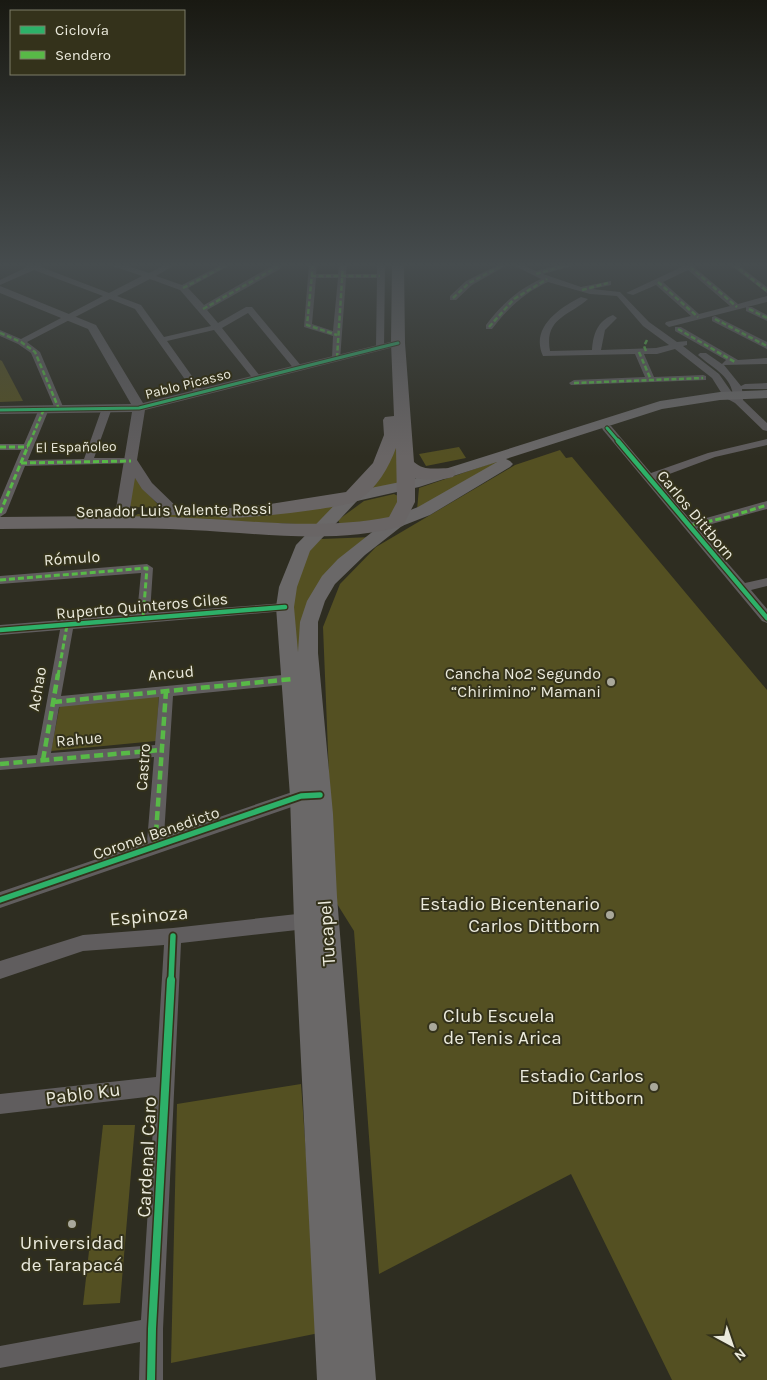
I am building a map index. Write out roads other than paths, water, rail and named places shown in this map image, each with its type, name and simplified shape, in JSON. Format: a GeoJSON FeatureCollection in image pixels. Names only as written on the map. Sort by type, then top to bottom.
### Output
{"type":"FeatureCollection","features":[{"type":"Feature","properties":{"kind":"main road"},"geometry":{"type":"LineString","coordinates":[[352,498],[374,475],[388,448],[392,435],[389,328]]}},
{"type":"Feature","properties":{"kind":"main road"},"geometry":{"type":"LineString","coordinates":[[391,328],[389,345],[407,486],[406,502],[396,522]]}},
{"type":"Feature","properties":{"kind":"main road"},"geometry":{"type":"LineString","coordinates":[[737,394],[767,394]]}},
{"type":"Feature","properties":{"kind":"main road"},"geometry":{"type":"LineString","coordinates":[[737,394],[767,401]]}},
{"type":"Feature","properties":{"kind":"main road","name":"Senador Luis Valente Rossi"},"geometry":{"type":"LineString","coordinates":[[0,523],[175,512],[223,513],[264,511],[352,498],[407,486],[660,405],[737,394]]}},
{"type":"Feature","properties":{"kind":"main road","name":"Tucapel"},"geometry":{"type":"LineString","coordinates":[[334,1380],[306,921],[311,795],[308,653],[309,622],[316,601],[328,580],[344,563],[396,522],[424,511],[500,466],[546,448],[667,409],[737,394]]}},
{"type":"Feature","properties":{"kind":"main road"},"geometry":{"type":"LineString","coordinates":[[404,461],[412,472],[421,474],[447,473]]}},
{"type":"Feature","properties":{"kind":"main road","name":"Tucapel"},"geometry":{"type":"LineString","coordinates":[[352,498],[319,530],[302,550],[288,587],[285,606],[293,679],[311,795],[328,944],[359,1380]]}},
{"type":"Feature","properties":{"kind":"main road","name":"Senador Luis Valente Rossi"},"geometry":{"type":"LineString","coordinates":[[0,513],[122,516],[282,529],[319,530],[370,527],[396,522]]}},
{"type":"Feature","properties":{"kind":"main road"},"geometry":{"type":"LineString","coordinates":[[282,529],[302,541],[302,550]]}},
{"type":"Feature","properties":{"kind":"street"},"geometry":{"type":"LineString","coordinates":[[21,342],[47,328]]}},
{"type":"Feature","properties":{"kind":"street"},"geometry":{"type":"LineString","coordinates":[[93,328],[136,402],[131,461],[122,516]]}},
{"type":"Feature","properties":{"kind":"street"},"geometry":{"type":"LineString","coordinates":[[154,328],[199,393]]}},
{"type":"Feature","properties":{"kind":"street"},"geometry":{"type":"LineString","coordinates":[[162,340],[208,328]]}},
{"type":"Feature","properties":{"kind":"street"},"geometry":{"type":"LineString","coordinates":[[219,328],[257,378]]}},
{"type":"Feature","properties":{"kind":"street"},"geometry":{"type":"LineString","coordinates":[[265,328],[298,368]]}},
{"type":"Feature","properties":{"kind":"street"},"geometry":{"type":"LineString","coordinates":[[319,328],[337,335]]}},
{"type":"Feature","properties":{"kind":"street"},"geometry":{"type":"LineString","coordinates":[[338,328],[338,358]]}},
{"type":"Feature","properties":{"kind":"street"},"geometry":{"type":"LineString","coordinates":[[387,328],[389,345]]}},
{"type":"Feature","properties":{"kind":"street"},"geometry":{"type":"LineString","coordinates":[[548,328],[544,342],[546,354],[657,351],[680,345],[716,364],[728,374],[737,394]]}},
{"type":"Feature","properties":{"kind":"street"},"geometry":{"type":"LineString","coordinates":[[596,353],[596,336],[601,328]]}},
{"type":"Feature","properties":{"kind":"street"},"geometry":{"type":"LineString","coordinates":[[660,328],[737,394],[767,428]]}},
{"type":"Feature","properties":{"kind":"street"},"geometry":{"type":"LineString","coordinates":[[675,328],[735,362]]}},
{"type":"Feature","properties":{"kind":"street"},"geometry":{"type":"LineString","coordinates":[[733,328],[767,346]]}},
{"type":"Feature","properties":{"kind":"street"},"geometry":{"type":"LineString","coordinates":[[0,333],[21,342],[35,352],[59,408]]}},
{"type":"Feature","properties":{"kind":"street"},"geometry":{"type":"LineString","coordinates":[[647,340],[643,351],[651,380]]}},
{"type":"Feature","properties":{"kind":"street","name":"Pablo Picasso"},"geometry":{"type":"LineString","coordinates":[[0,410],[103,408],[199,393],[389,345]]}},
{"type":"Feature","properties":{"kind":"street"},"geometry":{"type":"LineString","coordinates":[[706,367],[735,362],[767,362]]}},
{"type":"Feature","properties":{"kind":"street"},"geometry":{"type":"LineString","coordinates":[[574,383],[703,378]]}},
{"type":"Feature","properties":{"kind":"street"},"geometry":{"type":"LineString","coordinates":[[737,394],[767,386]]}},
{"type":"Feature","properties":{"kind":"street"},"geometry":{"type":"LineString","coordinates":[[88,461],[103,408]]}},
{"type":"Feature","properties":{"kind":"street"},"geometry":{"type":"LineString","coordinates":[[0,513],[44,409]]}},
{"type":"Feature","properties":{"kind":"street","name":"Carlos Dittborn"},"geometry":{"type":"LineString","coordinates":[[607,428],[767,618]]}},
{"type":"Feature","properties":{"kind":"street"},"geometry":{"type":"LineString","coordinates":[[649,478],[712,455],[767,442]]}},
{"type":"Feature","properties":{"kind":"street","name":"El Españoleo"},"geometry":{"type":"LineString","coordinates":[[0,447],[28,447]]}},
{"type":"Feature","properties":{"kind":"street"},"geometry":{"type":"LineString","coordinates":[[131,461],[147,486],[175,512]]}},
{"type":"Feature","properties":{"kind":"street","name":"El Españoleo"},"geometry":{"type":"LineString","coordinates":[[21,464],[131,461]]}},
{"type":"Feature","properties":{"kind":"street"},"geometry":{"type":"LineString","coordinates":[[689,526],[732,516],[767,505]]}},
{"type":"Feature","properties":{"kind":"street","name":"Rómulo"},"geometry":{"type":"LineString","coordinates":[[0,580],[147,568],[143,618]]}},
{"type":"Feature","properties":{"kind":"street"},"geometry":{"type":"LineString","coordinates":[[742,588],[767,582]]}},
{"type":"Feature","properties":{"kind":"street","name":"Ruperto Quinteros Ciles"},"geometry":{"type":"LineString","coordinates":[[0,630],[285,606]]}},
{"type":"Feature","properties":{"kind":"street","name":"Achao"},"geometry":{"type":"LineString","coordinates":[[43,760],[67,625]]}},
{"type":"Feature","properties":{"kind":"street","name":"Ancud"},"geometry":{"type":"LineString","coordinates":[[53,702],[293,679]]}},
{"type":"Feature","properties":{"kind":"street","name":"Castro"},"geometry":{"type":"LineString","coordinates":[[155,847],[166,691]]}},
{"type":"Feature","properties":{"kind":"street","name":"Rahue"},"geometry":{"type":"LineString","coordinates":[[0,764],[161,750]]}},
{"type":"Feature","properties":{"kind":"street","name":"Coronel Benedicto"},"geometry":{"type":"LineString","coordinates":[[0,900],[311,795]]}},
{"type":"Feature","properties":{"kind":"street","name":"Espinoza"},"geometry":{"type":"LineString","coordinates":[[0,970],[83,943],[173,936],[306,921]]}},
{"type":"Feature","properties":{"kind":"street","name":"Cardenal Caro"},"geometry":{"type":"LineString","coordinates":[[151,1380],[152,1329],[173,936]]}},
{"type":"Feature","properties":{"kind":"street","name":"Pablo Ku"},"geometry":{"type":"LineString","coordinates":[[0,1104],[166,1085]]}},
{"type":"Feature","properties":{"kind":"street"},"geometry":{"type":"LineString","coordinates":[[0,1357],[152,1329]]}},
{"type":"Feature","properties":{"kind":"place","name":"Cancha Nº2 Segundo “Chirimino” Mamani"},"geometry":{"type":"Point","coordinates":[611,682]}},
{"type":"Feature","properties":{"kind":"place","name":"Estadio Bicentenario Carlos Dittborn"},"geometry":{"type":"Point","coordinates":[610,915]}},
{"type":"Feature","properties":{"kind":"place","name":"Club Escuela de Tenis Arica"},"geometry":{"type":"Point","coordinates":[433,1027]}},
{"type":"Feature","properties":{"kind":"place","name":"Estadio Carlos Dittborn"},"geometry":{"type":"Point","coordinates":[654,1087]}},
{"type":"Feature","properties":{"kind":"place","name":"Universidad de Tarapacá"},"geometry":{"type":"Point","coordinates":[72,1224]}}]}
